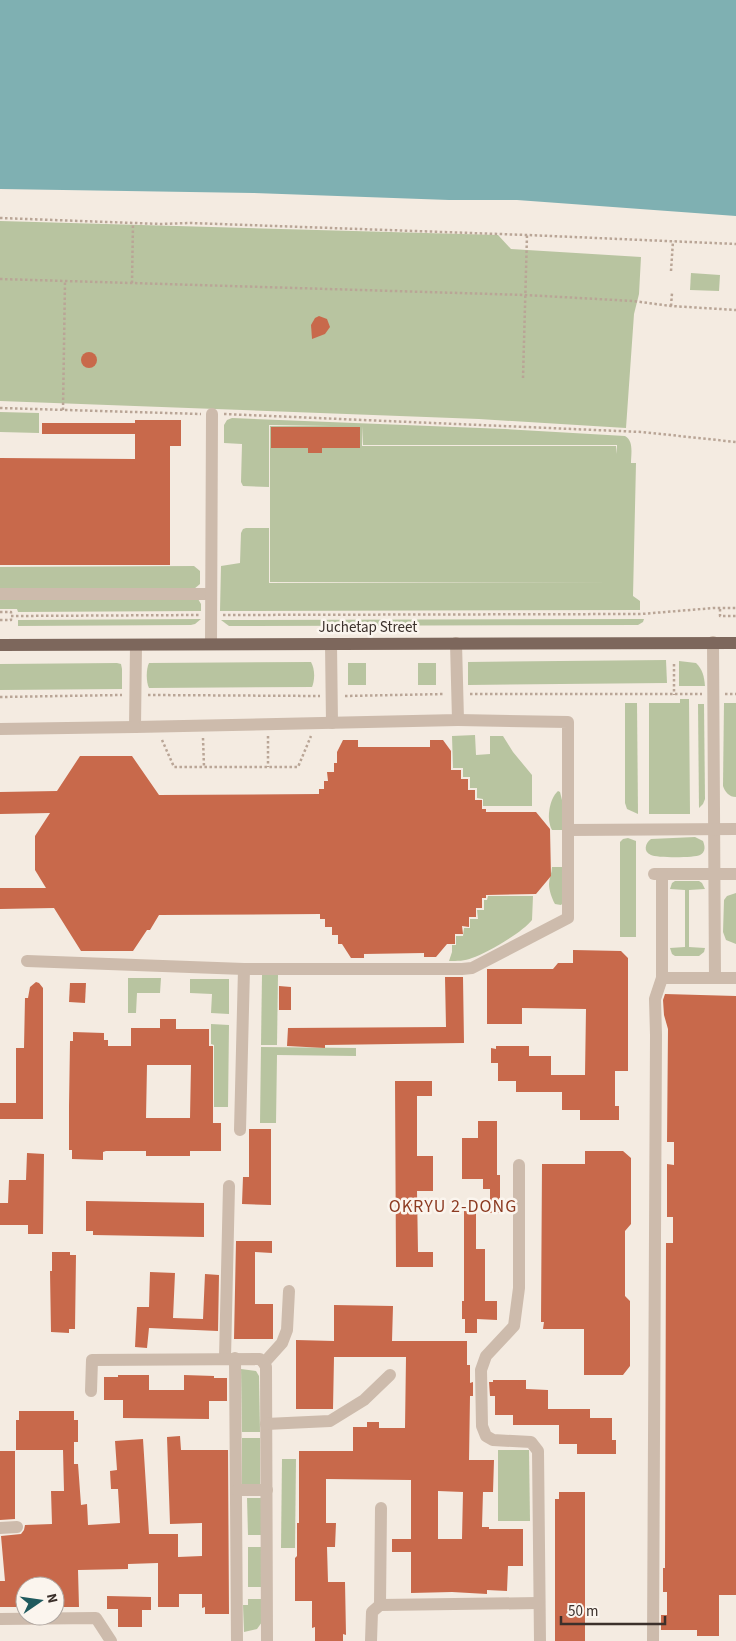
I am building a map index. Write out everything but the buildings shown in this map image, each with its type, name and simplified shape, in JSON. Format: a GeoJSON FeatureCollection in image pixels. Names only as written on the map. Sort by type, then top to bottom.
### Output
{"type":"FeatureCollection","features":[{"type":"Feature","properties":{"kind":"main road","name":"Juchetap Street"},"geometry":{"type":"LineString","coordinates":[[0,645],[736,642]]}},
{"type":"Feature","properties":{"kind":"street"},"geometry":{"type":"LineString","coordinates":[[212,414],[212,643]]}},
{"type":"Feature","properties":{"kind":"street"},"geometry":{"type":"LineString","coordinates":[[0,594],[211,594]]}},
{"type":"Feature","properties":{"kind":"street"},"geometry":{"type":"LineString","coordinates":[[713,642],[715,978]]}},
{"type":"Feature","properties":{"kind":"street"},"geometry":{"type":"LineString","coordinates":[[456,643],[458,720]]}},
{"type":"Feature","properties":{"kind":"street"},"geometry":{"type":"LineString","coordinates":[[331,644],[332,723]]}},
{"type":"Feature","properties":{"kind":"street"},"geometry":{"type":"LineString","coordinates":[[135,727],[136,645]]}},
{"type":"Feature","properties":{"kind":"street"},"geometry":{"type":"LineString","coordinates":[[0,729],[458,720],[568,722],[568,918],[472,968],[244,969],[27,961]]}},
{"type":"Feature","properties":{"kind":"street"},"geometry":{"type":"LineString","coordinates":[[568,830],[736,829]]}},
{"type":"Feature","properties":{"kind":"street"},"geometry":{"type":"LineString","coordinates":[[654,890],[654,874],[736,874]]}},
{"type":"Feature","properties":{"kind":"street"},"geometry":{"type":"LineString","coordinates":[[653,1641],[655,999],[662,978],[662,874]]}},
{"type":"Feature","properties":{"kind":"street"},"geometry":{"type":"LineString","coordinates":[[240,1130],[244,969]]}},
{"type":"Feature","properties":{"kind":"street"},"geometry":{"type":"LineString","coordinates":[[662,978],[736,978]]}},
{"type":"Feature","properties":{"kind":"street"},"geometry":{"type":"LineString","coordinates":[[519,1165],[519,1288],[514,1326],[486,1356],[481,1370],[482,1426],[486,1436],[493,1440],[531,1442],[538,1451],[538,1603],[540,1641]]}},
{"type":"Feature","properties":{"kind":"street"},"geometry":{"type":"LineString","coordinates":[[229,1186],[230,1358],[237,1490],[237,1641]]}},
{"type":"Feature","properties":{"kind":"street"},"geometry":{"type":"LineString","coordinates":[[264,1362],[282,1343],[287,1330],[289,1291]]}},
{"type":"Feature","properties":{"kind":"street"},"geometry":{"type":"LineString","coordinates":[[91,1391],[92,1360],[230,1358],[260,1359],[264,1362],[266,1367],[267,1641]]}},
{"type":"Feature","properties":{"kind":"street"},"geometry":{"type":"LineString","coordinates":[[266,1424],[330,1421],[364,1400],[390,1375]]}},
{"type":"Feature","properties":{"kind":"street"},"geometry":{"type":"LineString","coordinates":[[237,1490],[267,1490]]}},
{"type":"Feature","properties":{"kind":"street"},"geometry":{"type":"LineString","coordinates":[[371,1641],[372,1612],[380,1604],[381,1508]]}},
{"type":"Feature","properties":{"kind":"street"},"geometry":{"type":"LineString","coordinates":[[0,1528],[17,1527]]}},
{"type":"Feature","properties":{"kind":"street"},"geometry":{"type":"LineString","coordinates":[[380,1604],[538,1603]]}},
{"type":"Feature","properties":{"kind":"street"},"geometry":{"type":"LineString","coordinates":[[0,1619],[96,1618],[112,1641]]}},
{"type":"Feature","properties":{"kind":"path"},"geometry":{"type":"LineString","coordinates":[[0,218],[133,223],[192,223],[736,244]]}},
{"type":"Feature","properties":{"kind":"path"},"geometry":{"type":"LineString","coordinates":[[132,283],[133,223]]}},
{"type":"Feature","properties":{"kind":"path"},"geometry":{"type":"LineString","coordinates":[[523,378],[527,235]]}},
{"type":"Feature","properties":{"kind":"path"},"geometry":{"type":"LineString","coordinates":[[671,271],[673,241]]}},
{"type":"Feature","properties":{"kind":"path"},"geometry":{"type":"LineString","coordinates":[[0,280],[525,295],[633,301],[670,306],[736,310]]}},
{"type":"Feature","properties":{"kind":"path"},"geometry":{"type":"LineString","coordinates":[[63,410],[65,282]]}},
{"type":"Feature","properties":{"kind":"path"},"geometry":{"type":"LineString","coordinates":[[670,306],[672,294]]}},
{"type":"Feature","properties":{"kind":"path"},"geometry":{"type":"LineString","coordinates":[[0,408],[212,414],[642,432],[736,442]]}},
{"type":"Feature","properties":{"kind":"path"},"geometry":{"type":"LineString","coordinates":[[720,608],[720,616],[736,616]]}},
{"type":"Feature","properties":{"kind":"path"},"geometry":{"type":"LineString","coordinates":[[11,616],[641,614],[736,608]]}},
{"type":"Feature","properties":{"kind":"path"},"geometry":{"type":"LineString","coordinates":[[0,612],[11,612],[11,616]]}},
{"type":"Feature","properties":{"kind":"path"},"geometry":{"type":"LineString","coordinates":[[0,620],[11,620],[11,616]]}},
{"type":"Feature","properties":{"kind":"path"},"geometry":{"type":"LineString","coordinates":[[674,664],[674,695]]}},
{"type":"Feature","properties":{"kind":"path"},"geometry":{"type":"LineString","coordinates":[[0,697],[736,694]]}},
{"type":"Feature","properties":{"kind":"path"},"geometry":{"type":"LineString","coordinates":[[268,747],[268,767]]}},
{"type":"Feature","properties":{"kind":"path"},"geometry":{"type":"LineString","coordinates":[[166,748],[174,767],[298,767],[306,747]]}},
{"type":"Feature","properties":{"kind":"path"},"geometry":{"type":"LineString","coordinates":[[204,748],[204,767]]}},
{"type":"Feature","properties":{"kind":"green space"},"geometry":{"type":"Polygon","coordinates":[[[0,221],[498,235],[511,249],[641,257],[639,294],[634,314],[626,428],[479,419],[0,401],[0,221]]]}},
{"type":"Feature","properties":{"kind":"green space"},"geometry":{"type":"Polygon","coordinates":[[[691,273],[720,275],[719,291],[690,290],[691,273]]]}},
{"type":"Feature","properties":{"kind":"green space"},"geometry":{"type":"Polygon","coordinates":[[[0,412],[39,413],[39,433],[0,432],[0,412]]]}},
{"type":"Feature","properties":{"kind":"green space"},"geometry":{"type":"Polygon","coordinates":[[[232,418],[505,429],[625,436],[631,444],[631,463],[636,463],[633,596],[640,601],[640,610],[220,611],[221,566],[240,563],[241,533],[246,528],[269,528],[269,583],[617,582],[270,582],[270,426],[331,425],[269,425],[269,487],[243,486],[241,482],[242,444],[224,443],[224,425],[227,420],[232,418]],[[362,426],[362,446],[616,446],[617,454],[617,445],[363,445],[362,426]]]}},
{"type":"Feature","properties":{"kind":"green space"},"geometry":{"type":"Polygon","coordinates":[[[194,566],[200,571],[200,584],[194,589],[0,590],[0,567],[194,566]]]}},
{"type":"Feature","properties":{"kind":"green space"},"geometry":{"type":"Polygon","coordinates":[[[198,599],[201,604],[201,611],[18,612],[17,609],[0,609],[0,600],[198,599]]]}},
{"type":"Feature","properties":{"kind":"green space"},"geometry":{"type":"Polygon","coordinates":[[[201,619],[191,625],[18,626],[18,620],[201,619]]]}},
{"type":"Feature","properties":{"kind":"green space"},"geometry":{"type":"Polygon","coordinates":[[[644,619],[638,625],[229,626],[221,620],[644,619]]]}},
{"type":"Feature","properties":{"kind":"green space"},"geometry":{"type":"Polygon","coordinates":[[[666,660],[667,683],[468,685],[468,662],[666,660]]]}},
{"type":"Feature","properties":{"kind":"green space"},"geometry":{"type":"Polygon","coordinates":[[[679,661],[696,663],[703,673],[705,686],[679,686],[679,661]]]}},
{"type":"Feature","properties":{"kind":"green space"},"geometry":{"type":"Polygon","coordinates":[[[311,662],[314,674],[312,687],[149,688],[147,679],[149,663],[311,662]]]}},
{"type":"Feature","properties":{"kind":"green space"},"geometry":{"type":"Polygon","coordinates":[[[348,663],[366,663],[366,685],[348,685],[348,663]]]}},
{"type":"Feature","properties":{"kind":"green space"},"geometry":{"type":"Polygon","coordinates":[[[418,663],[436,663],[436,685],[418,685],[418,663]]]}},
{"type":"Feature","properties":{"kind":"green space"},"geometry":{"type":"Polygon","coordinates":[[[0,664],[121,664],[122,669],[122,689],[0,690],[0,664]]]}},
{"type":"Feature","properties":{"kind":"green space"},"geometry":{"type":"Polygon","coordinates":[[[680,699],[689,699],[690,814],[649,814],[649,703],[680,703],[680,699]]]}},
{"type":"Feature","properties":{"kind":"green space"},"geometry":{"type":"Polygon","coordinates":[[[625,703],[637,703],[638,814],[627,809],[625,803],[625,703]]]}},
{"type":"Feature","properties":{"kind":"green space"},"geometry":{"type":"Polygon","coordinates":[[[724,703],[736,703],[736,797],[728,794],[723,786],[724,703]]]}},
{"type":"Feature","properties":{"kind":"green space"},"geometry":{"type":"Polygon","coordinates":[[[698,704],[704,704],[705,799],[699,808],[698,704]]]}},
{"type":"Feature","properties":{"kind":"green space"},"geometry":{"type":"Polygon","coordinates":[[[475,735],[476,755],[490,754],[490,736],[503,736],[513,752],[532,775],[532,806],[483,806],[483,799],[477,798],[477,788],[470,788],[470,777],[463,777],[463,768],[453,768],[452,736],[475,735]]]}},
{"type":"Feature","properties":{"kind":"green space"},"geometry":{"type":"Polygon","coordinates":[[[558,791],[562,800],[563,830],[552,830],[549,821],[549,810],[552,799],[558,791]]]}},
{"type":"Feature","properties":{"kind":"green space"},"geometry":{"type":"Polygon","coordinates":[[[695,837],[703,841],[705,847],[704,851],[697,856],[654,856],[648,854],[646,850],[646,845],[651,839],[695,837]]]}},
{"type":"Feature","properties":{"kind":"green space"},"geometry":{"type":"Polygon","coordinates":[[[628,838],[636,841],[636,937],[620,937],[620,842],[628,838]]]}},
{"type":"Feature","properties":{"kind":"green space"},"geometry":{"type":"Polygon","coordinates":[[[552,867],[563,867],[563,903],[561,905],[555,904],[550,892],[549,882],[552,867]]]}},
{"type":"Feature","properties":{"kind":"green space"},"geometry":{"type":"Polygon","coordinates":[[[675,881],[699,881],[705,889],[689,890],[689,947],[705,948],[704,952],[699,956],[675,956],[670,948],[685,947],[685,890],[670,889],[675,881]]]}},
{"type":"Feature","properties":{"kind":"green space"},"geometry":{"type":"Polygon","coordinates":[[[736,893],[736,944],[726,940],[723,932],[724,900],[727,896],[736,893]]]}},
{"type":"Feature","properties":{"kind":"green space"},"geometry":{"type":"Polygon","coordinates":[[[488,896],[533,896],[532,920],[513,936],[486,952],[467,960],[449,961],[452,945],[456,945],[456,936],[463,936],[464,928],[470,928],[470,919],[478,919],[477,910],[484,910],[484,900],[487,900],[488,896]]]}},
{"type":"Feature","properties":{"kind":"green space"},"geometry":{"type":"Polygon","coordinates":[[[262,975],[278,975],[277,1045],[261,1045],[262,975]]]}},
{"type":"Feature","properties":{"kind":"green space"},"geometry":{"type":"Polygon","coordinates":[[[128,978],[161,978],[160,993],[137,993],[136,1013],[128,1013],[128,978]]]}},
{"type":"Feature","properties":{"kind":"green space"},"geometry":{"type":"Polygon","coordinates":[[[190,979],[229,979],[229,1014],[211,1013],[212,994],[190,993],[190,979]]]}},
{"type":"Feature","properties":{"kind":"green space"},"geometry":{"type":"Polygon","coordinates":[[[211,1024],[229,1025],[228,1107],[214,1107],[214,1045],[211,1044],[211,1024]]]}},
{"type":"Feature","properties":{"kind":"green space"},"geometry":{"type":"Polygon","coordinates":[[[261,1047],[356,1048],[356,1056],[277,1055],[276,1123],[260,1123],[261,1047]]]}},
{"type":"Feature","properties":{"kind":"green space"},"geometry":{"type":"Polygon","coordinates":[[[241,1369],[256,1371],[259,1376],[260,1432],[242,1432],[241,1369]]]}},
{"type":"Feature","properties":{"kind":"green space"},"geometry":{"type":"Polygon","coordinates":[[[242,1438],[260,1438],[260,1485],[242,1485],[242,1438]]]}},
{"type":"Feature","properties":{"kind":"green space"},"geometry":{"type":"Polygon","coordinates":[[[498,1450],[529,1450],[530,1521],[498,1521],[498,1450]]]}},
{"type":"Feature","properties":{"kind":"green space"},"geometry":{"type":"Polygon","coordinates":[[[282,1459],[296,1459],[295,1548],[281,1548],[282,1459]]]}},
{"type":"Feature","properties":{"kind":"green space"},"geometry":{"type":"Polygon","coordinates":[[[247,1498],[261,1498],[261,1535],[248,1535],[247,1498]]]}},
{"type":"Feature","properties":{"kind":"green space"},"geometry":{"type":"Polygon","coordinates":[[[248,1547],[261,1547],[262,1587],[248,1587],[248,1547]]]}},
{"type":"Feature","properties":{"kind":"green space"},"geometry":{"type":"Polygon","coordinates":[[[248,1599],[262,1599],[262,1622],[257,1629],[244,1632],[243,1605],[248,1605],[248,1599]]]}},
{"type":"Feature","properties":{"kind":"water"},"geometry":{"type":"Polygon","coordinates":[[[0,0],[736,0],[736,216],[517,200],[0,189],[0,0]]]}},
{"type":"Feature","properties":{"kind":"district","name":"OKRYU 2-DONG"},"geometry":{"type":"Point","coordinates":[453,1206]}}]}
